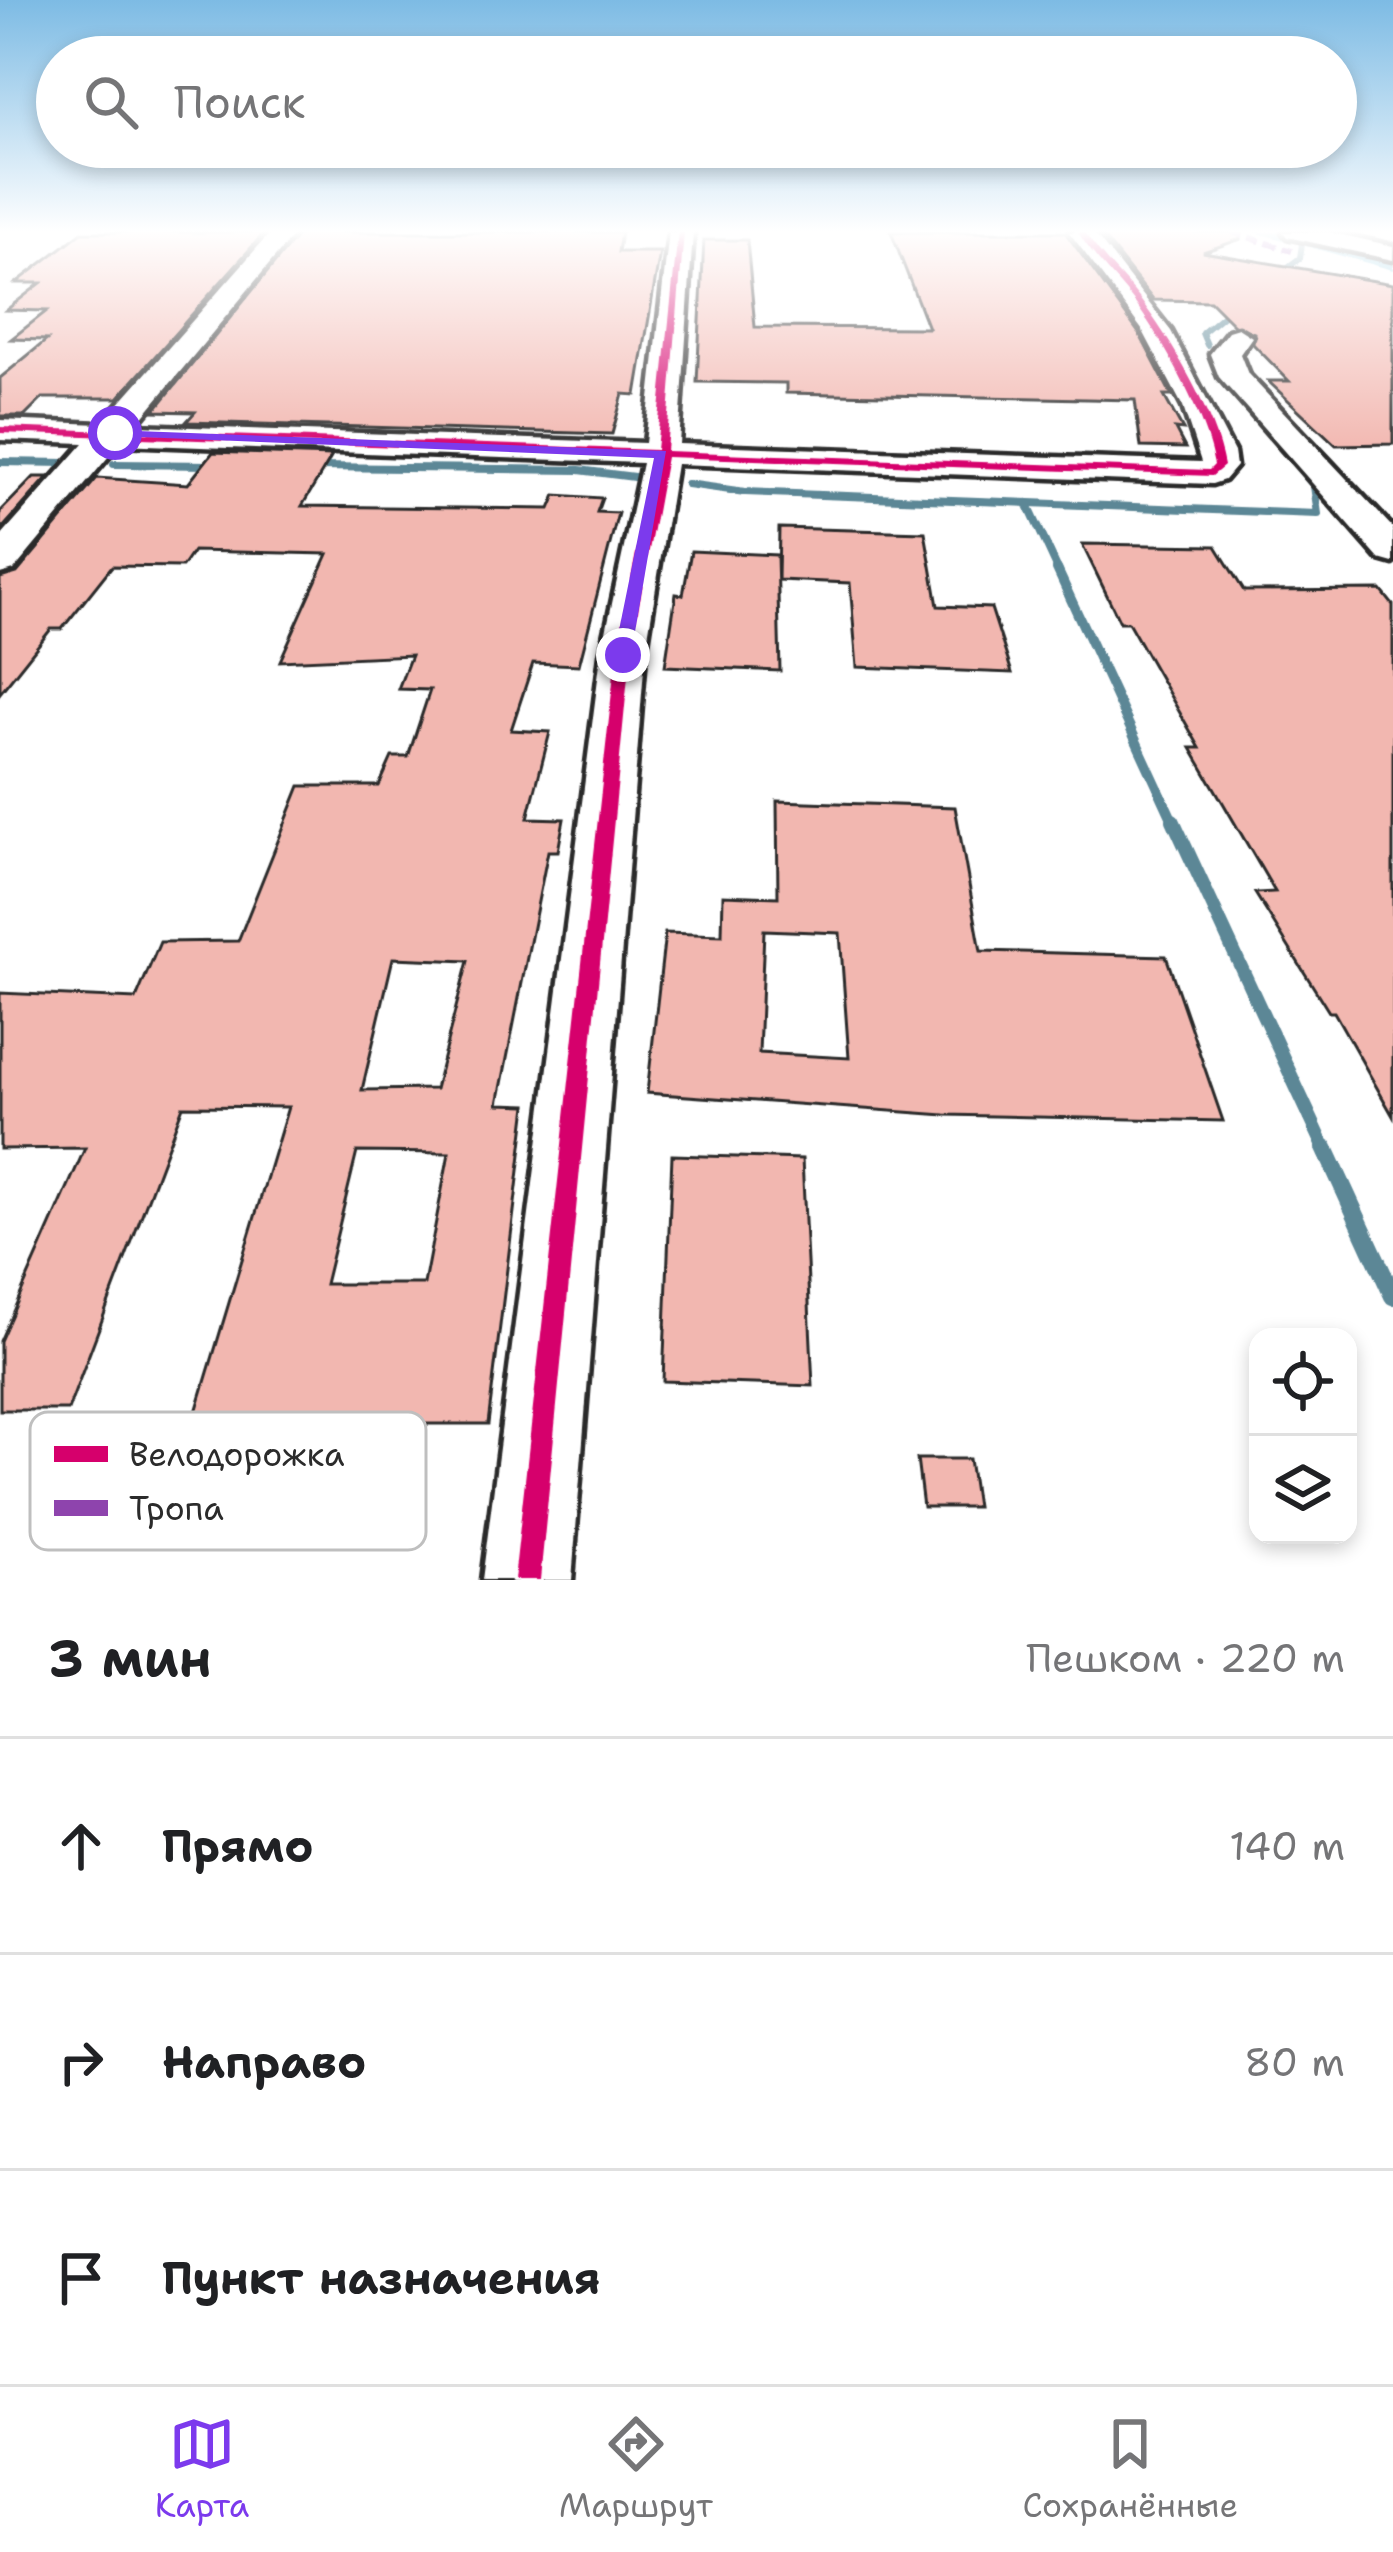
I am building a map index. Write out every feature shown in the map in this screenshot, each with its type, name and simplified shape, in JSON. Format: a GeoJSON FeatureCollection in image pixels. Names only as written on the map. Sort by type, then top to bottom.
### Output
{"type":"FeatureCollection","features":[{"type":"Feature","properties":{"kind":"street"},"geometry":{"type":"LineString","coordinates":[[0,562],[222,306]]}},
{"type":"Feature","properties":{"kind":"street"},"geometry":{"type":"LineString","coordinates":[[526,1580],[623,655],[662,454],[675,306]]}},
{"type":"Feature","properties":{"kind":"street"},"geometry":{"type":"LineString","coordinates":[[0,430],[1212,473],[1219,466],[1216,440],[1176,371],[1172,352],[1141,306]]}},
{"type":"Feature","properties":{"kind":"street"},"geometry":{"type":"LineString","coordinates":[[1172,352],[1232,345],[1234,376],[1393,551]]}},
{"type":"Feature","properties":{"kind":"building"},"geometry":{"type":"Polygon","coordinates":[[[12,306],[200,306],[118,398],[43,398],[25,416],[0,416],[0,378],[47,340],[11,339],[47,311],[6,310],[12,306]]]}},
{"type":"Feature","properties":{"kind":"building"},"geometry":{"type":"Polygon","coordinates":[[[240,306],[651,306],[636,395],[623,394],[612,434],[186,422],[195,412],[154,411],[240,306]]]}},
{"type":"Feature","properties":{"kind":"building"},"geometry":{"type":"Polygon","coordinates":[[[701,306],[753,306],[755,327],[928,328],[919,306],[1119,306],[1172,396],[1164,396],[1183,430],[1175,429],[1185,448],[1141,447],[1135,400],[786,393],[786,383],[697,382],[701,306]]]}},
{"type":"Feature","properties":{"kind":"building"},"geometry":{"type":"Polygon","coordinates":[[[1215,306],[1393,306],[1393,444],[1336,445],[1268,381],[1289,381],[1253,344],[1254,333],[1234,325],[1215,306]]]}},
{"type":"Feature","properties":{"kind":"building"},"geometry":{"type":"Polygon","coordinates":[[[213,452],[332,456],[302,506],[550,509],[556,495],[602,498],[597,512],[618,513],[579,665],[533,663],[511,730],[550,732],[528,818],[564,819],[558,851],[548,851],[498,1104],[527,1105],[488,1424],[426,1424],[426,1412],[196,1412],[288,1107],[183,1106],[68,1410],[0,1410],[0,1341],[85,1148],[0,1149],[0,993],[136,999],[160,942],[238,941],[300,786],[379,786],[392,757],[408,757],[430,690],[398,689],[411,655],[280,661],[328,554],[193,551],[182,567],[112,566],[62,629],[51,629],[0,693],[0,578],[17,573],[97,478],[188,484],[213,452]],[[393,958],[362,1090],[435,1089],[468,961],[393,958]],[[357,1152],[325,1284],[424,1284],[449,1153],[357,1152]]]}},
{"type":"Feature","properties":{"kind":"building"},"geometry":{"type":"Polygon","coordinates":[[[34,477],[48,477],[0,531],[0,512],[34,477]]]}},
{"type":"Feature","properties":{"kind":"building"},"geometry":{"type":"Polygon","coordinates":[[[779,528],[925,532],[938,606],[991,608],[1012,673],[857,667],[850,583],[778,580],[779,528]]]}},
{"type":"Feature","properties":{"kind":"building"},"geometry":{"type":"Polygon","coordinates":[[[1082,544],[1216,546],[1244,591],[1381,590],[1393,605],[1393,1116],[1334,1012],[1329,1012],[1255,893],[1275,892],[1191,748],[1200,748],[1128,622],[1120,622],[1082,544]]]}},
{"type":"Feature","properties":{"kind":"building"},"geometry":{"type":"Polygon","coordinates":[[[691,551],[777,555],[780,671],[665,666],[676,594],[683,595],[691,551]]]}},
{"type":"Feature","properties":{"kind":"building"},"geometry":{"type":"Polygon","coordinates":[[[777,801],[955,807],[981,951],[1166,956],[1223,1121],[945,1115],[647,1093],[665,933],[722,935],[723,895],[778,897],[777,801]],[[764,930],[759,1053],[849,1058],[840,933],[764,930]]]}},
{"type":"Feature","properties":{"kind":"building"},"geometry":{"type":"Polygon","coordinates":[[[672,1155],[802,1159],[813,1386],[663,1381],[672,1155]]]}},
{"type":"Feature","properties":{"kind":"building"},"geometry":{"type":"Polygon","coordinates":[[[917,1459],[969,1459],[976,1507],[923,1507],[917,1459]]]}},
{"type":"Feature","properties":{"kind":"waterway"},"geometry":{"type":"LineString","coordinates":[[1207,345],[1202,333],[1233,307]]}},
{"type":"Feature","properties":{"kind":"waterway"},"geometry":{"type":"LineString","coordinates":[[0,462],[68,463]]}},
{"type":"Feature","properties":{"kind":"waterway"},"geometry":{"type":"LineString","coordinates":[[114,464],[214,465]]}},
{"type":"Feature","properties":{"kind":"waterway"},"geometry":{"type":"LineString","coordinates":[[687,484],[745,492],[1318,514],[1314,486],[1296,464]]}},
{"type":"Feature","properties":{"kind":"waterway"},"geometry":{"type":"LineString","coordinates":[[313,467],[579,470],[642,478]]}},
{"type":"Feature","properties":{"kind":"waterway"},"geometry":{"type":"LineString","coordinates":[[1027,503],[1059,572]]}},
{"type":"Feature","properties":{"kind":"waterway"},"geometry":{"type":"LineString","coordinates":[[1057,569],[1174,823]]}},
{"type":"Feature","properties":{"kind":"waterway"},"geometry":{"type":"LineString","coordinates":[[1173,820],[1326,1151]]}},
{"type":"Feature","properties":{"kind":"waterway"},"geometry":{"type":"LineString","coordinates":[[1325,1148],[1393,1296]]}},
{"type":"Feature","properties":{"kind":"cycle path"},"geometry":{"type":"LineString","coordinates":[[527,1580],[623,655],[661,454],[674,306]]}},
{"type":"Feature","properties":{"kind":"cycle path"},"geometry":{"type":"LineString","coordinates":[[0,430],[1212,473],[1219,466],[1210,432],[1140,306]]}},
{"type":"Feature","properties":{"kind":"route"},"geometry":{"type":"LineString","coordinates":[[115,433],[662,454],[623,655]]}}]}
